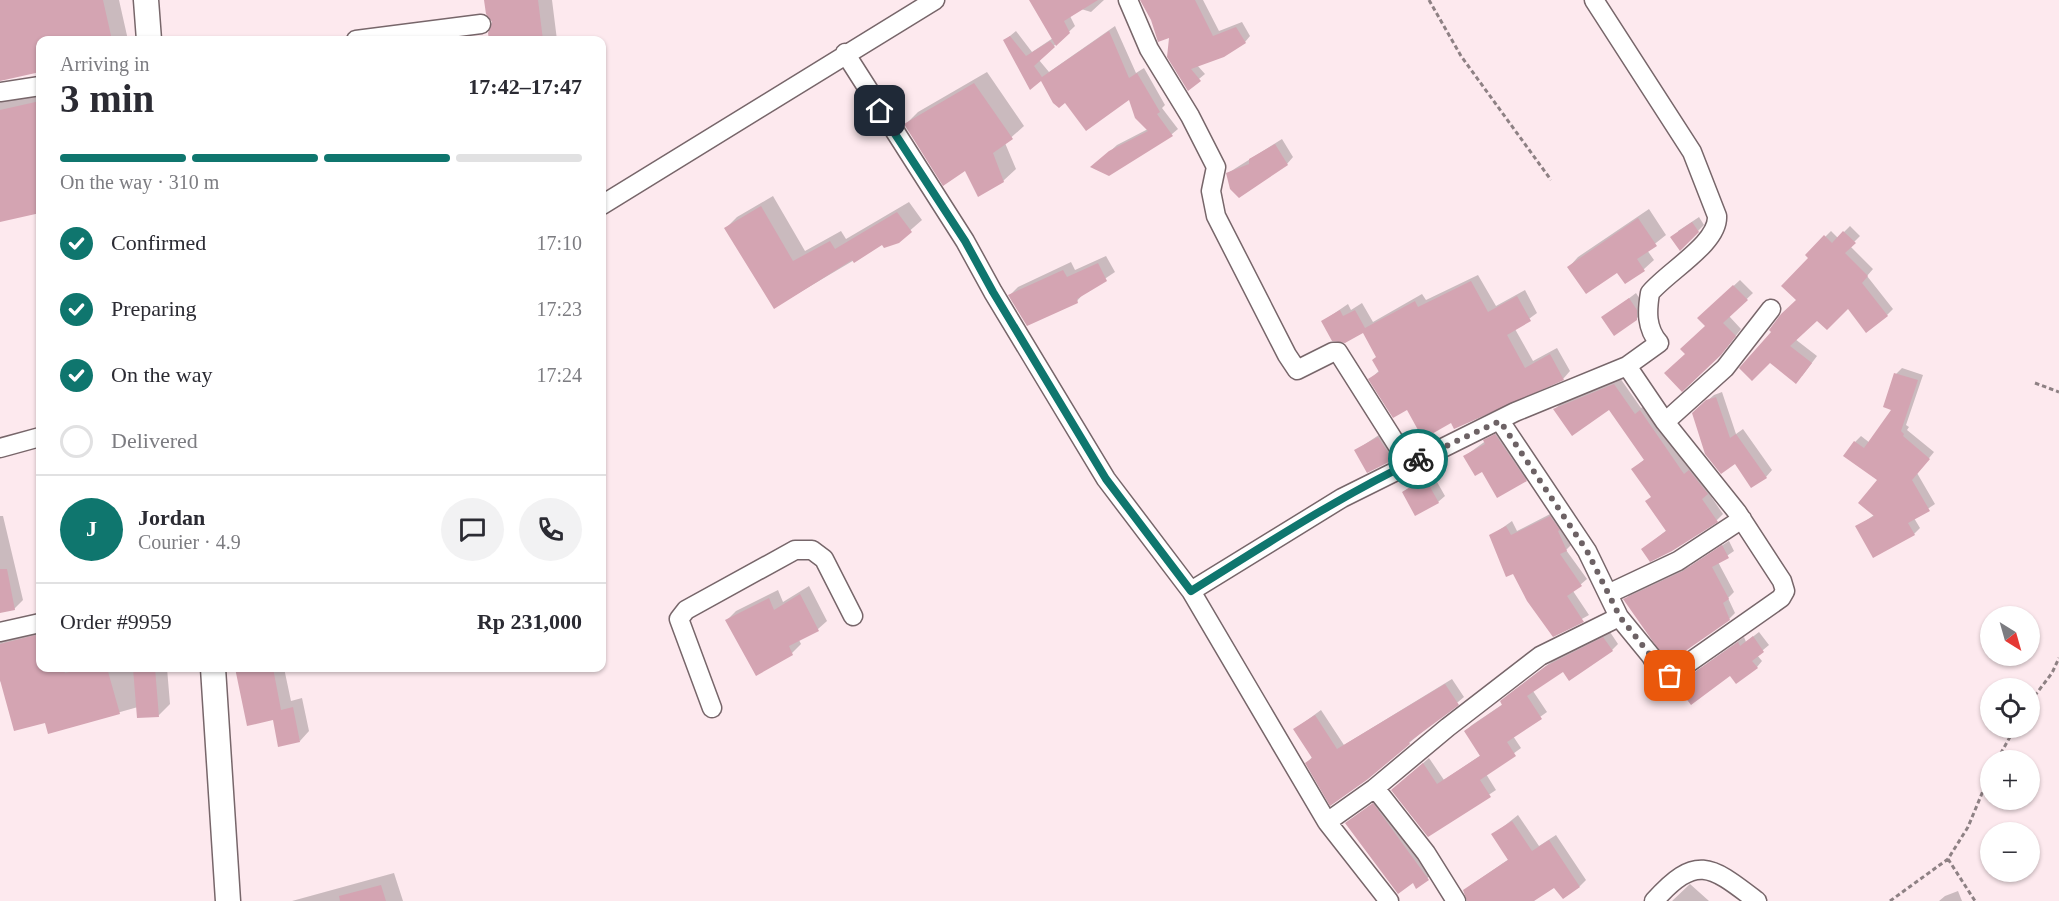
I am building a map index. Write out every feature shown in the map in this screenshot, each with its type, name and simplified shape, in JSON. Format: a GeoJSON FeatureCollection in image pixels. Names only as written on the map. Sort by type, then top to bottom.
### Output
{"type":"FeatureCollection","features":[{"type":"Feature","properties":{"kind":"main road"},"geometry":{"type":"LineString","coordinates":[[146,0],[149,36]]}},
{"type":"Feature","properties":{"kind":"main road"},"geometry":{"type":"LineString","coordinates":[[213,672],[228,901]]}},
{"type":"Feature","properties":{"kind":"street"},"geometry":{"type":"LineString","coordinates":[[606,203],[759,110],[844,53],[935,0]]}},
{"type":"Feature","properties":{"kind":"street"},"geometry":{"type":"LineString","coordinates":[[1128,0],[1149,49],[1190,116],[1216,167],[1211,191],[1216,216],[1287,355],[1297,370],[1333,352],[1338,352],[1409,464]]}},
{"type":"Feature","properties":{"kind":"street"},"geometry":{"type":"LineString","coordinates":[[1191,591],[1234,566],[1302,520],[1515,412],[1627,366],[1659,343],[1651,333],[1649,324],[1650,293],[1705,244],[1718,224],[1718,216],[1692,152],[1594,0]]}},
{"type":"Feature","properties":{"kind":"street"},"geometry":{"type":"LineString","coordinates":[[387,36],[481,24]]}},
{"type":"Feature","properties":{"kind":"street"},"geometry":{"type":"LineString","coordinates":[[844,53],[965,241],[993,292],[1106,479],[1191,591],[1327,822],[1389,901]]}},
{"type":"Feature","properties":{"kind":"street"},"geometry":{"type":"LineString","coordinates":[[0,92],[36,87]]}},
{"type":"Feature","properties":{"kind":"street"},"geometry":{"type":"LineString","coordinates":[[1665,422],[1725,368],[1771,309]]}},
{"type":"Feature","properties":{"kind":"street"},"geometry":{"type":"LineString","coordinates":[[1500,421],[1564,515],[1610,593],[1620,617],[1651,656],[1660,672],[1670,676],[1781,598],[1785,591],[1782,581],[1742,519],[1665,422],[1627,366]]}},
{"type":"Feature","properties":{"kind":"street"},"geometry":{"type":"LineString","coordinates":[[0,448],[36,438]]}},
{"type":"Feature","properties":{"kind":"street"},"geometry":{"type":"LineString","coordinates":[[1610,593],[1678,561],[1742,519]]}},
{"type":"Feature","properties":{"kind":"street"},"geometry":{"type":"LineString","coordinates":[[712,708],[679,619],[686,610],[795,550],[812,550],[824,559],[853,616]]}},
{"type":"Feature","properties":{"kind":"street"},"geometry":{"type":"LineString","coordinates":[[1327,822],[1375,788],[1448,727],[1540,656],[1620,617]]}},
{"type":"Feature","properties":{"kind":"street"},"geometry":{"type":"LineString","coordinates":[[0,632],[36,624]]}},
{"type":"Feature","properties":{"kind":"street"},"geometry":{"type":"LineString","coordinates":[[1375,788],[1426,853],[1456,901]]}},
{"type":"Feature","properties":{"kind":"street"},"geometry":{"type":"LineString","coordinates":[[1654,901],[1674,879],[1694,869],[1708,870],[1725,877],[1757,901]]}},
{"type":"Feature","properties":{"kind":"path"},"geometry":{"type":"LineString","coordinates":[[1429,0],[1461,56],[1551,180]]}},
{"type":"Feature","properties":{"kind":"path"},"geometry":{"type":"LineString","coordinates":[[2036,383],[2059,392]]}},
{"type":"Feature","properties":{"kind":"path"},"geometry":{"type":"LineString","coordinates":[[2040,689],[2052,673],[2059,658]]}},
{"type":"Feature","properties":{"kind":"path"},"geometry":{"type":"LineString","coordinates":[[1890,901],[1948,859],[1968,827],[1980,798]]}},
{"type":"Feature","properties":{"kind":"path"},"geometry":{"type":"LineString","coordinates":[[1948,859],[1975,901]]}},
{"type":"Feature","properties":{"kind":"building"},"geometry":{"type":"Polygon","coordinates":[[[0,0],[103,0],[111,36],[36,36],[36,73],[0,81],[0,0]]]}},
{"type":"Feature","properties":{"kind":"building"},"geometry":{"type":"Polygon","coordinates":[[[484,0],[538,0],[542,36],[488,36],[492,22],[486,14],[484,0]]]}},
{"type":"Feature","properties":{"kind":"building"},"geometry":{"type":"Polygon","coordinates":[[[1029,0],[1098,0],[1064,21],[1070,33],[1056,46],[1029,0]]]}},
{"type":"Feature","properties":{"kind":"building"},"geometry":{"type":"Polygon","coordinates":[[[1140,0],[1195,0],[1213,36],[1236,27],[1246,43],[1224,57],[1191,69],[1201,81],[1188,91],[1167,57],[1169,38],[1158,42],[1151,20],[1140,0]]]}},
{"type":"Feature","properties":{"kind":"building"},"geometry":{"type":"Polygon","coordinates":[[[1109,31],[1129,78],[1137,73],[1160,112],[1157,114],[1173,136],[1109,176],[1090,167],[1109,151],[1148,131],[1135,118],[1129,100],[1086,131],[1065,103],[1059,108],[1053,103],[1041,81],[1030,90],[1003,40],[1010,36],[1026,56],[1050,41],[1055,47],[1034,66],[1042,77],[1109,31]]]}},
{"type":"Feature","properties":{"kind":"building"},"geometry":{"type":"Polygon","coordinates":[[[974,83],[1013,139],[993,153],[1004,182],[978,197],[965,171],[943,186],[904,124],[974,83]]]}},
{"type":"Feature","properties":{"kind":"building"},"geometry":{"type":"Polygon","coordinates":[[[36,102],[36,214],[0,222],[0,110],[36,102]]]}},
{"type":"Feature","properties":{"kind":"building"},"geometry":{"type":"Polygon","coordinates":[[[1275,144],[1288,165],[1239,198],[1230,189],[1226,173],[1249,164],[1249,159],[1275,144]]]}},
{"type":"Feature","properties":{"kind":"building"},"geometry":{"type":"Polygon","coordinates":[[[761,206],[793,261],[830,241],[835,249],[897,212],[912,232],[899,243],[884,248],[882,245],[854,263],[852,260],[774,309],[724,228],[761,206]]]}},
{"type":"Feature","properties":{"kind":"building"},"geometry":{"type":"Polygon","coordinates":[[[1638,218],[1657,246],[1637,259],[1645,271],[1625,284],[1617,273],[1586,294],[1567,267],[1638,218]]]}},
{"type":"Feature","properties":{"kind":"building"},"geometry":{"type":"Polygon","coordinates":[[[1692,222],[1699,232],[1680,251],[1670,237],[1692,222]]]}},
{"type":"Feature","properties":{"kind":"building"},"geometry":{"type":"Polygon","coordinates":[[[1843,231],[1856,243],[1845,253],[1868,276],[1862,283],[1888,316],[1866,333],[1848,309],[1827,330],[1817,321],[1790,346],[1812,363],[1796,384],[1770,363],[1752,381],[1739,368],[1771,332],[1769,330],[1781,314],[1796,300],[1781,286],[1808,258],[1805,255],[1824,235],[1832,243],[1843,231]]]}},
{"type":"Feature","properties":{"kind":"building"},"geometry":{"type":"Polygon","coordinates":[[[1098,263],[1107,281],[1077,299],[1078,303],[1027,326],[1008,295],[1063,270],[1067,277],[1098,263]]]}},
{"type":"Feature","properties":{"kind":"building"},"geometry":{"type":"Polygon","coordinates":[[[1471,281],[1488,312],[1517,296],[1531,321],[1507,335],[1525,368],[1550,354],[1564,380],[1454,429],[1451,423],[1423,439],[1407,410],[1393,418],[1368,379],[1379,372],[1372,360],[1376,357],[1363,333],[1345,343],[1332,341],[1321,321],[1340,310],[1343,316],[1355,310],[1365,328],[1415,301],[1418,307],[1471,281]]]}},
{"type":"Feature","properties":{"kind":"building"},"geometry":{"type":"Polygon","coordinates":[[[1733,285],[1748,300],[1723,323],[1736,336],[1721,355],[1682,392],[1664,373],[1685,354],[1680,349],[1705,326],[1697,318],[1733,285]]]}},
{"type":"Feature","properties":{"kind":"building"},"geometry":{"type":"Polygon","coordinates":[[[1629,298],[1637,310],[1637,320],[1614,336],[1601,317],[1629,298]]]}},
{"type":"Feature","properties":{"kind":"building"},"geometry":{"type":"Polygon","coordinates":[[[1894,373],[1918,380],[1901,431],[1903,436],[1930,459],[1912,480],[1930,511],[1908,523],[1915,535],[1873,558],[1855,526],[1874,516],[1858,503],[1877,480],[1843,456],[1854,441],[1864,448],[1891,410],[1883,407],[1894,373]]]}},
{"type":"Feature","properties":{"kind":"building"},"geometry":{"type":"Polygon","coordinates":[[[1614,384],[1635,414],[1640,410],[1684,474],[1689,470],[1708,494],[1702,499],[1718,522],[1650,562],[1641,549],[1666,531],[1645,501],[1651,497],[1631,469],[1644,460],[1609,410],[1572,436],[1553,409],[1614,384]]]}},
{"type":"Feature","properties":{"kind":"building"},"geometry":{"type":"Polygon","coordinates":[[[1716,397],[1730,438],[1736,434],[1767,478],[1751,488],[1735,464],[1721,474],[1705,454],[1692,413],[1706,400],[1716,397]]]}},
{"type":"Feature","properties":{"kind":"building"},"geometry":{"type":"Polygon","coordinates":[[[1495,434],[1527,481],[1497,498],[1482,472],[1475,476],[1463,456],[1485,444],[1483,440],[1495,434]]]}},
{"type":"Feature","properties":{"kind":"building"},"geometry":{"type":"Polygon","coordinates":[[[1378,437],[1393,460],[1367,473],[1354,450],[1378,437]]]}},
{"type":"Feature","properties":{"kind":"building"},"geometry":{"type":"Polygon","coordinates":[[[1425,478],[1439,503],[1415,516],[1402,492],[1425,478]]]}},
{"type":"Feature","properties":{"kind":"building"},"geometry":{"type":"Polygon","coordinates":[[[1550,516],[1560,530],[1558,531],[1567,551],[1560,554],[1582,586],[1567,596],[1584,622],[1553,637],[1527,601],[1513,574],[1506,577],[1489,535],[1506,526],[1511,535],[1550,516]]]}},
{"type":"Feature","properties":{"kind":"building"},"geometry":{"type":"Polygon","coordinates":[[[1722,545],[1729,558],[1712,567],[1729,599],[1723,603],[1730,620],[1668,663],[1623,599],[1683,571],[1722,545]]]}},
{"type":"Feature","properties":{"kind":"building"},"geometry":{"type":"Polygon","coordinates":[[[0,569],[7,569],[15,610],[0,613],[0,569]]]}},
{"type":"Feature","properties":{"kind":"building"},"geometry":{"type":"Polygon","coordinates":[[[800,594],[819,631],[789,646],[793,655],[756,676],[725,620],[769,598],[774,610],[800,594]]]}},
{"type":"Feature","properties":{"kind":"building"},"geometry":{"type":"Polygon","coordinates":[[[36,635],[36,672],[108,672],[120,714],[48,734],[45,723],[14,731],[0,680],[0,644],[36,635]]]}},
{"type":"Feature","properties":{"kind":"building"},"geometry":{"type":"Polygon","coordinates":[[[1753,636],[1764,652],[1752,661],[1758,668],[1736,684],[1730,676],[1691,705],[1676,685],[1738,642],[1740,646],[1753,636]]]}},
{"type":"Feature","properties":{"kind":"building"},"geometry":{"type":"Polygon","coordinates":[[[1603,637],[1613,651],[1569,681],[1563,672],[1527,696],[1542,719],[1507,742],[1516,756],[1480,780],[1491,797],[1428,837],[1391,790],[1423,763],[1437,784],[1480,756],[1464,731],[1502,705],[1500,701],[1546,666],[1603,637]]]}},
{"type":"Feature","properties":{"kind":"building"},"geometry":{"type":"Polygon","coordinates":[[[133,672],[155,672],[159,717],[137,718],[133,672]]]}},
{"type":"Feature","properties":{"kind":"building"},"geometry":{"type":"Polygon","coordinates":[[[236,672],[274,672],[281,710],[293,707],[300,742],[278,747],[273,720],[247,726],[236,672]]]}},
{"type":"Feature","properties":{"kind":"building"},"geometry":{"type":"Polygon","coordinates":[[[1445,684],[1459,705],[1409,742],[1410,744],[1368,779],[1330,806],[1305,763],[1312,758],[1293,729],[1315,715],[1337,749],[1445,684]]]}},
{"type":"Feature","properties":{"kind":"building"},"geometry":{"type":"Polygon","coordinates":[[[1373,803],[1429,880],[1416,889],[1413,883],[1398,894],[1345,823],[1373,803]]]}},
{"type":"Feature","properties":{"kind":"building"},"geometry":{"type":"Polygon","coordinates":[[[1512,821],[1532,851],[1549,840],[1580,887],[1563,899],[1554,888],[1534,901],[1467,901],[1463,890],[1508,860],[1491,834],[1512,821]]]}},
{"type":"Feature","properties":{"kind":"building"},"geometry":{"type":"Polygon","coordinates":[[[381,885],[386,901],[340,901],[339,896],[381,885]]]}},
{"type":"Feature","properties":{"kind":"way so far"},"geometry":{"type":"LineString","coordinates":[[1418,459],[1500,421],[1587,551],[1620,617],[1651,656],[1660,672],[1670,676]]}},
{"type":"Feature","properties":{"kind":"route"},"geometry":{"type":"LineString","coordinates":[[880,111],[965,241],[993,292],[1106,479],[1191,591],[1234,566],[1302,520],[1418,459]]}}]}
